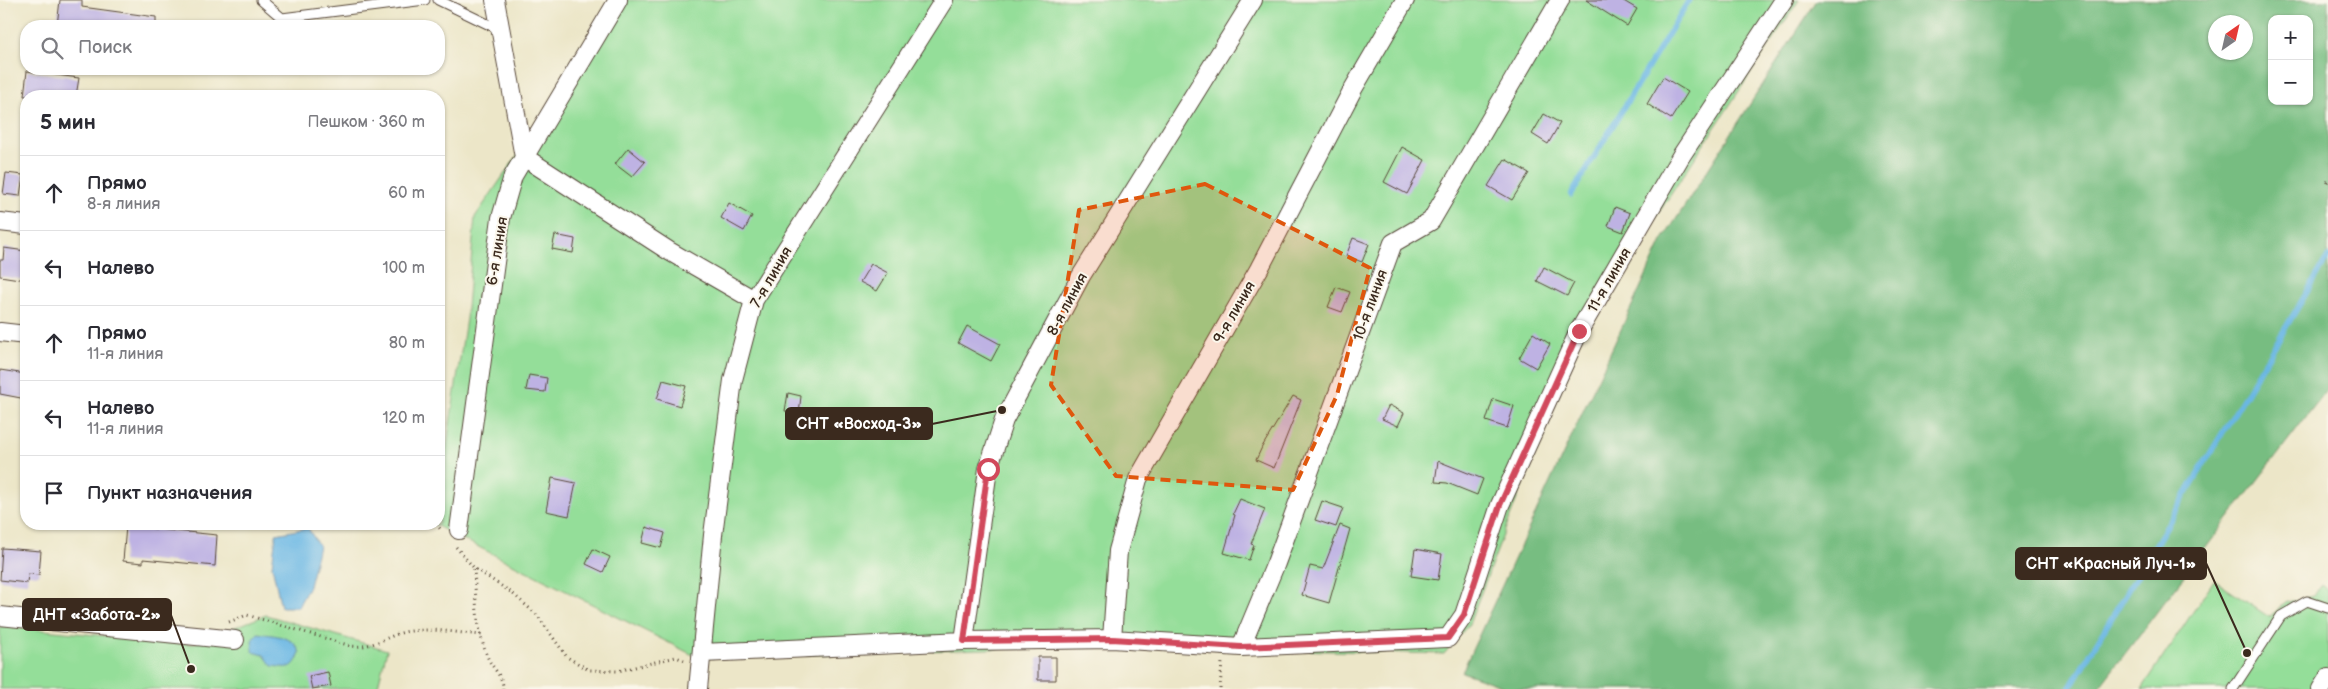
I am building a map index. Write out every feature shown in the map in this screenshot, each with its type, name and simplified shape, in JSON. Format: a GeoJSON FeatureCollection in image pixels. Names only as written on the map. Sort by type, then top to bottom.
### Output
{"type":"FeatureCollection","features":[{"type":"Feature","properties":{"kind":"street"},"geometry":{"type":"LineString","coordinates":[[495,0],[524,157],[668,251],[754,300]]}},
{"type":"Feature","properties":{"kind":"street","name":"6-я линия"},"geometry":{"type":"LineString","coordinates":[[454,538],[501,218],[513,176],[618,0]]}},
{"type":"Feature","properties":{"kind":"street","name":"7-я линия"},"geometry":{"type":"LineString","coordinates":[[698,689],[713,535],[733,380],[754,300],[944,0]]}},
{"type":"Feature","properties":{"kind":"street","name":"8-я линия"},"geometry":{"type":"LineString","coordinates":[[964,641],[988,469],[1004,420],[1081,276],[1253,0]]}},
{"type":"Feature","properties":{"kind":"street","name":"9-я линия"},"geometry":{"type":"LineString","coordinates":[[1112,639],[1118,551],[1138,479],[1259,270],[1354,89],[1405,0]]}},
{"type":"Feature","properties":{"kind":"street","name":"10-я линия"},"geometry":{"type":"LineString","coordinates":[[1241,647],[1276,563],[1393,242],[1430,221],[1560,0]]}},
{"type":"Feature","properties":{"kind":"street","name":"11-я линия"},"geometry":{"type":"LineString","coordinates":[[1241,647],[1448,638],[1464,615],[1500,505],[1579,331],[1681,156],[1784,0]]}},
{"type":"Feature","properties":{"kind":"street"},"geometry":{"type":"LineString","coordinates":[[0,222],[20,224]]}},
{"type":"Feature","properties":{"kind":"street"},"geometry":{"type":"LineString","coordinates":[[0,332],[20,335]]}},
{"type":"Feature","properties":{"kind":"street"},"geometry":{"type":"LineString","coordinates":[[0,616],[235,640]]}},
{"type":"Feature","properties":{"kind":"street"},"geometry":{"type":"LineString","coordinates":[[701,660],[964,641],[1112,639],[1241,647]]}},
{"type":"Feature","properties":{"kind":"street"},"geometry":{"type":"LineString","coordinates":[[2321,689],[2328,678]]}},
{"type":"Feature","properties":{"kind":"lane"},"geometry":{"type":"LineString","coordinates":[[261,0],[282,18],[425,0]]}},
{"type":"Feature","properties":{"kind":"lane"},"geometry":{"type":"LineString","coordinates":[[438,0],[500,30]]}},
{"type":"Feature","properties":{"kind":"lane"},"geometry":{"type":"LineString","coordinates":[[2233,689],[2281,616],[2307,601],[2328,608]]}},
{"type":"Feature","properties":{"kind":"path"},"geometry":{"type":"LineString","coordinates":[[444,530],[454,538],[474,568],[512,593],[536,615],[567,657],[589,670],[618,671],[676,658],[701,660]]}},
{"type":"Feature","properties":{"kind":"path"},"geometry":{"type":"LineString","coordinates":[[474,568],[478,622],[488,658],[503,683],[503,689]]}},
{"type":"Feature","properties":{"kind":"path"},"geometry":{"type":"LineString","coordinates":[[200,637],[247,615],[351,646],[364,648],[409,631],[431,630],[482,635]]}},
{"type":"Feature","properties":{"kind":"path"},"geometry":{"type":"LineString","coordinates":[[1220,689],[1222,655]]}},
{"type":"Feature","properties":{"kind":"highlighted area"},"geometry":{"type":"Polygon","coordinates":[[[1205,184],[1370,268],[1337,395],[1293,490],[1116,476],[1051,385],[1079,210],[1205,184]]]}},
{"type":"Feature","properties":{"kind":"green space"},"geometry":{"type":"Polygon","coordinates":[[[624,0],[1799,0],[1582,329],[1469,624],[1444,654],[1110,645],[699,658],[445,530],[445,457],[466,319],[475,217],[624,0]]]}},
{"type":"Feature","properties":{"kind":"green space"},"geometry":{"type":"Polygon","coordinates":[[[1817,0],[2328,0],[2328,388],[2098,689],[1510,689],[1462,672],[1662,241],[1817,0]]]}},
{"type":"Feature","properties":{"kind":"green space"},"geometry":{"type":"Polygon","coordinates":[[[2214,580],[2269,617],[2287,602],[2314,596],[2322,585],[2328,590],[2328,689],[2142,689],[2214,580]]]}},
{"type":"Feature","properties":{"kind":"green space"},"geometry":{"type":"Polygon","coordinates":[[[266,615],[387,650],[377,689],[0,689],[0,626],[192,644],[266,615]]]}},
{"type":"Feature","properties":{"kind":"water"},"geometry":{"type":"Polygon","coordinates":[[[309,530],[319,546],[309,586],[298,607],[281,607],[272,566],[276,534],[309,530]]]}},
{"type":"Feature","properties":{"kind":"water"},"geometry":{"type":"Polygon","coordinates":[[[258,633],[283,637],[293,643],[300,653],[293,665],[290,667],[272,666],[264,655],[253,652],[252,640],[258,633]]]}},
{"type":"Feature","properties":{"kind":"building"},"geometry":{"type":"Polygon","coordinates":[[[60,0],[82,0],[82,7],[156,17],[156,20],[58,20],[60,0]]]}},
{"type":"Feature","properties":{"kind":"building"},"geometry":{"type":"Polygon","coordinates":[[[1586,0],[1622,0],[1637,9],[1627,26],[1586,0]]]}},
{"type":"Feature","properties":{"kind":"building"},"geometry":{"type":"Polygon","coordinates":[[[27,75],[57,75],[79,78],[77,90],[25,90],[27,75]]]}},
{"type":"Feature","properties":{"kind":"building"},"geometry":{"type":"Polygon","coordinates":[[[1663,77],[1688,92],[1671,119],[1647,104],[1663,77]]]}},
{"type":"Feature","properties":{"kind":"building"},"geometry":{"type":"Polygon","coordinates":[[[1544,114],[1560,123],[1548,144],[1532,134],[1544,114]]]}},
{"type":"Feature","properties":{"kind":"building"},"geometry":{"type":"Polygon","coordinates":[[[1402,147],[1425,160],[1407,194],[1384,182],[1402,147]]]}},
{"type":"Feature","properties":{"kind":"building"},"geometry":{"type":"Polygon","coordinates":[[[628,148],[645,162],[632,177],[615,164],[628,148]]]}},
{"type":"Feature","properties":{"kind":"building"},"geometry":{"type":"Polygon","coordinates":[[[1505,159],[1529,173],[1512,200],[1488,186],[1505,159]]]}},
{"type":"Feature","properties":{"kind":"building"},"geometry":{"type":"Polygon","coordinates":[[[6,173],[20,175],[20,196],[3,194],[6,173]]]}},
{"type":"Feature","properties":{"kind":"building"},"geometry":{"type":"Polygon","coordinates":[[[729,203],[752,216],[744,231],[721,218],[729,203]]]}},
{"type":"Feature","properties":{"kind":"building"},"geometry":{"type":"Polygon","coordinates":[[[1615,207],[1630,213],[1623,232],[1608,226],[1615,207]]]}},
{"type":"Feature","properties":{"kind":"building"},"geometry":{"type":"Polygon","coordinates":[[[555,235],[575,239],[573,253],[552,249],[555,235]]]}},
{"type":"Feature","properties":{"kind":"building"},"geometry":{"type":"Polygon","coordinates":[[[1353,238],[1369,244],[1362,262],[1346,256],[1353,238]]]}},
{"type":"Feature","properties":{"kind":"building"},"geometry":{"type":"Polygon","coordinates":[[[4,248],[20,250],[20,279],[0,276],[0,260],[3,260],[4,248]]]}},
{"type":"Feature","properties":{"kind":"building"},"geometry":{"type":"Polygon","coordinates":[[[871,264],[888,273],[877,291],[860,282],[871,264]]]}},
{"type":"Feature","properties":{"kind":"building"},"geometry":{"type":"Polygon","coordinates":[[[1544,267],[1574,283],[1567,296],[1537,281],[1544,267]]]}},
{"type":"Feature","properties":{"kind":"building"},"geometry":{"type":"Polygon","coordinates":[[[1336,287],[1350,292],[1342,312],[1328,307],[1336,287]]]}},
{"type":"Feature","properties":{"kind":"building"},"geometry":{"type":"Polygon","coordinates":[[[967,326],[1000,344],[991,361],[958,343],[967,326]]]}},
{"type":"Feature","properties":{"kind":"building"},"geometry":{"type":"Polygon","coordinates":[[[1533,333],[1550,344],[1536,368],[1519,358],[1533,333]]]}},
{"type":"Feature","properties":{"kind":"building"},"geometry":{"type":"Polygon","coordinates":[[[0,370],[20,373],[20,398],[0,394],[0,370]]]}},
{"type":"Feature","properties":{"kind":"building"},"geometry":{"type":"Polygon","coordinates":[[[529,375],[547,378],[545,392],[526,390],[529,375]]]}},
{"type":"Feature","properties":{"kind":"building"},"geometry":{"type":"Polygon","coordinates":[[[663,380],[686,386],[680,406],[657,399],[663,380]]]}},
{"type":"Feature","properties":{"kind":"building"},"geometry":{"type":"Polygon","coordinates":[[[788,393],[801,396],[799,414],[785,411],[788,393]]]}},
{"type":"Feature","properties":{"kind":"building"},"geometry":{"type":"Polygon","coordinates":[[[1293,396],[1301,400],[1274,468],[1256,460],[1293,396]]]}},
{"type":"Feature","properties":{"kind":"building"},"geometry":{"type":"Polygon","coordinates":[[[1493,399],[1514,406],[1507,428],[1486,421],[1493,399]]]}},
{"type":"Feature","properties":{"kind":"building"},"geometry":{"type":"Polygon","coordinates":[[[1389,405],[1404,413],[1398,426],[1382,419],[1389,405]]]}},
{"type":"Feature","properties":{"kind":"building"},"geometry":{"type":"Polygon","coordinates":[[[1438,461],[1483,479],[1477,495],[1447,483],[1435,482],[1438,461]]]}},
{"type":"Feature","properties":{"kind":"building"},"geometry":{"type":"Polygon","coordinates":[[[552,478],[576,483],[569,516],[546,511],[552,478]]]}},
{"type":"Feature","properties":{"kind":"building"},"geometry":{"type":"Polygon","coordinates":[[[1240,499],[1265,509],[1251,544],[1254,545],[1249,560],[1224,553],[1235,515],[1233,514],[1240,499]]]}},
{"type":"Feature","properties":{"kind":"building"},"geometry":{"type":"Polygon","coordinates":[[[1322,501],[1343,508],[1336,527],[1315,520],[1322,501]]]}},
{"type":"Feature","properties":{"kind":"building"},"geometry":{"type":"Polygon","coordinates":[[[1340,525],[1350,529],[1329,603],[1302,595],[1310,566],[1323,569],[1340,525]]]}},
{"type":"Feature","properties":{"kind":"building"},"geometry":{"type":"Polygon","coordinates":[[[646,527],[665,533],[661,548],[642,543],[646,527]]]}},
{"type":"Feature","properties":{"kind":"building"},"geometry":{"type":"Polygon","coordinates":[[[126,530],[166,530],[217,535],[215,566],[143,559],[143,563],[123,561],[126,530]]]}},
{"type":"Feature","properties":{"kind":"building"},"geometry":{"type":"Polygon","coordinates":[[[2,548],[41,551],[39,575],[28,574],[27,583],[0,580],[2,548]]]}},
{"type":"Feature","properties":{"kind":"building"},"geometry":{"type":"Polygon","coordinates":[[[593,549],[610,557],[603,572],[586,564],[593,549]]]}},
{"type":"Feature","properties":{"kind":"building"},"geometry":{"type":"Polygon","coordinates":[[[1415,549],[1442,554],[1438,580],[1411,576],[1415,549]]]}},
{"type":"Feature","properties":{"kind":"building"},"geometry":{"type":"Polygon","coordinates":[[[1038,657],[1056,657],[1056,680],[1038,680],[1038,657]]]}},
{"type":"Feature","properties":{"kind":"building"},"geometry":{"type":"Polygon","coordinates":[[[328,672],[331,686],[312,689],[309,676],[328,672]]]}},
{"type":"Feature","properties":{"kind":"waterway"},"geometry":{"type":"LineString","coordinates":[[1571,195],[1689,0]]}},
{"type":"Feature","properties":{"kind":"waterway"},"geometry":{"type":"LineString","coordinates":[[2069,689],[2328,257]]}},
{"type":"Feature","properties":{"kind":"place","name":"СНТ «Восход-3»"},"geometry":{"type":"Point","coordinates":[1002,410]}},
{"type":"Feature","properties":{"kind":"place","name":"СНТ «Красный Луч-1»"},"geometry":{"type":"Point","coordinates":[2247,653]}},
{"type":"Feature","properties":{"kind":"place","name":"ДНТ «Забота-2»"},"geometry":{"type":"Point","coordinates":[191,669]}},
{"type":"Feature","properties":{"kind":"route"},"geometry":{"type":"LineString","coordinates":[[988,469],[964,641],[1112,639],[1241,647],[1448,638],[1464,615],[1500,505],[1579,331]]}}]}
